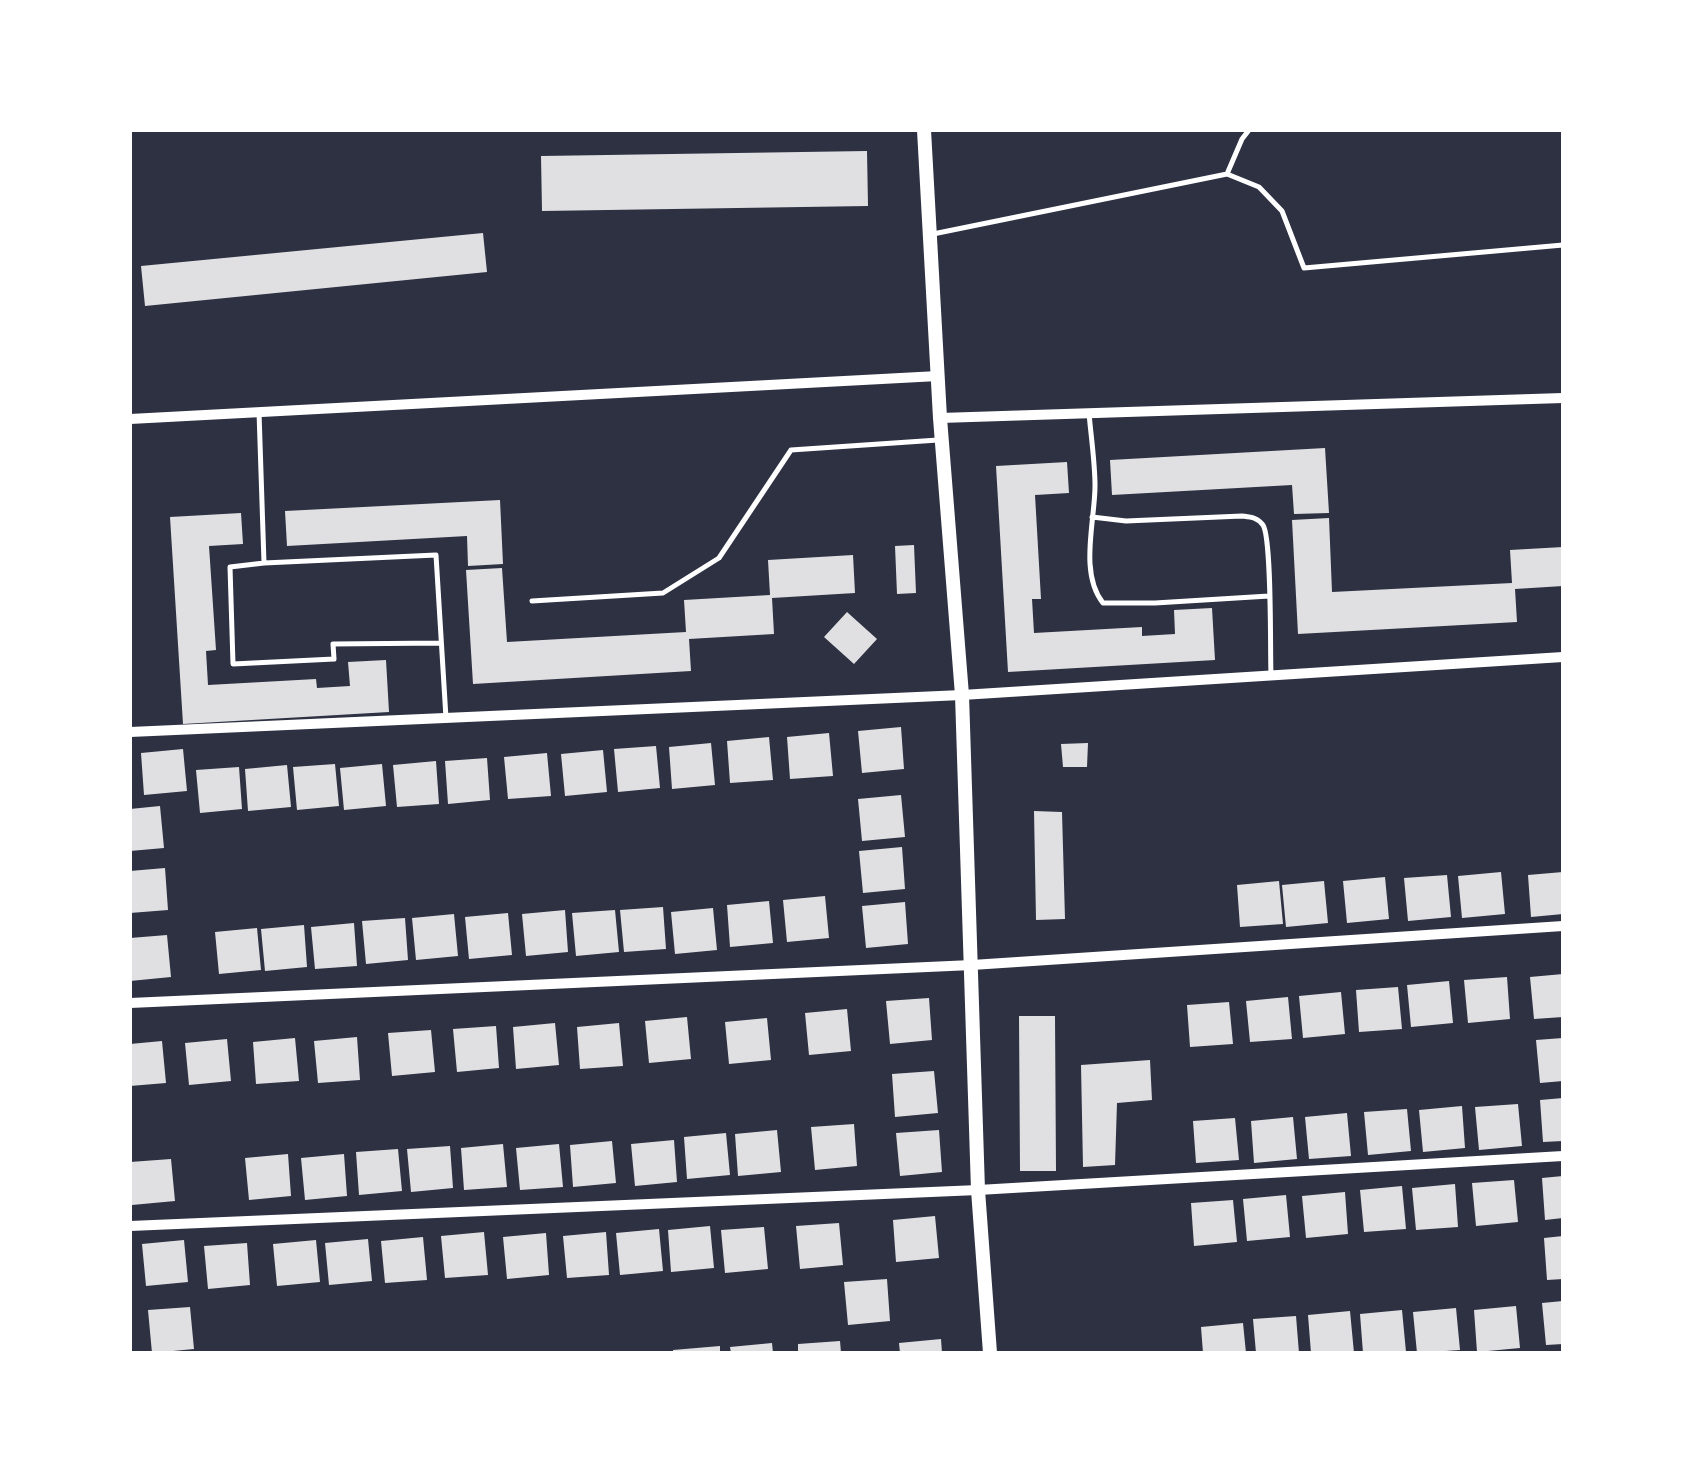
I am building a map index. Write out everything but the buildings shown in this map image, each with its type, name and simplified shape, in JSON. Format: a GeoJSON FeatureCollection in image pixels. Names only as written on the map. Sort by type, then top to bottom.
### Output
{"type":"FeatureCollection","features":[{"type":"Feature","properties":{"kind":"main road"},"geometry":{"type":"LineString","coordinates":[[924,130],[941,440],[962,694],[978,1190],[990,1353]]}},
{"type":"Feature","properties":{"kind":"street"},"geometry":{"type":"LineString","coordinates":[[130,419],[938,376]]}},
{"type":"Feature","properties":{"kind":"street"},"geometry":{"type":"LineString","coordinates":[[940,418],[1563,398]]}},
{"type":"Feature","properties":{"kind":"street"},"geometry":{"type":"LineString","coordinates":[[130,732],[962,694],[1563,657]]}},
{"type":"Feature","properties":{"kind":"street"},"geometry":{"type":"LineString","coordinates":[[130,1003],[972,965],[1563,926]]}},
{"type":"Feature","properties":{"kind":"street"},"geometry":{"type":"LineString","coordinates":[[130,1226],[978,1190],[1563,1156]]}},
{"type":"Feature","properties":{"kind":"lane"},"geometry":{"type":"LineString","coordinates":[[1226,174],[1249,130]]}},
{"type":"Feature","properties":{"kind":"lane"},"geometry":{"type":"LineString","coordinates":[[930,235],[1226,174],[1259,188],[1282,212],[1304,268],[1563,245]]}},
{"type":"Feature","properties":{"kind":"lane"},"geometry":{"type":"LineString","coordinates":[[259,412],[264,563]]}},
{"type":"Feature","properties":{"kind":"lane"},"geometry":{"type":"LineString","coordinates":[[1089,413],[1095,486],[1091,578],[1094,592],[1103,603],[1269,596]]}},
{"type":"Feature","properties":{"kind":"lane"},"geometry":{"type":"LineString","coordinates":[[532,602],[664,593],[719,558],[791,450],[941,440]]}},
{"type":"Feature","properties":{"kind":"lane"},"geometry":{"type":"LineString","coordinates":[[1092,517],[1126,521],[1253,517],[1265,528],[1271,675]]}},
{"type":"Feature","properties":{"kind":"lane"},"geometry":{"type":"LineString","coordinates":[[441,644],[333,644],[334,659],[233,664],[230,567],[436,556],[446,718]]}}]}
